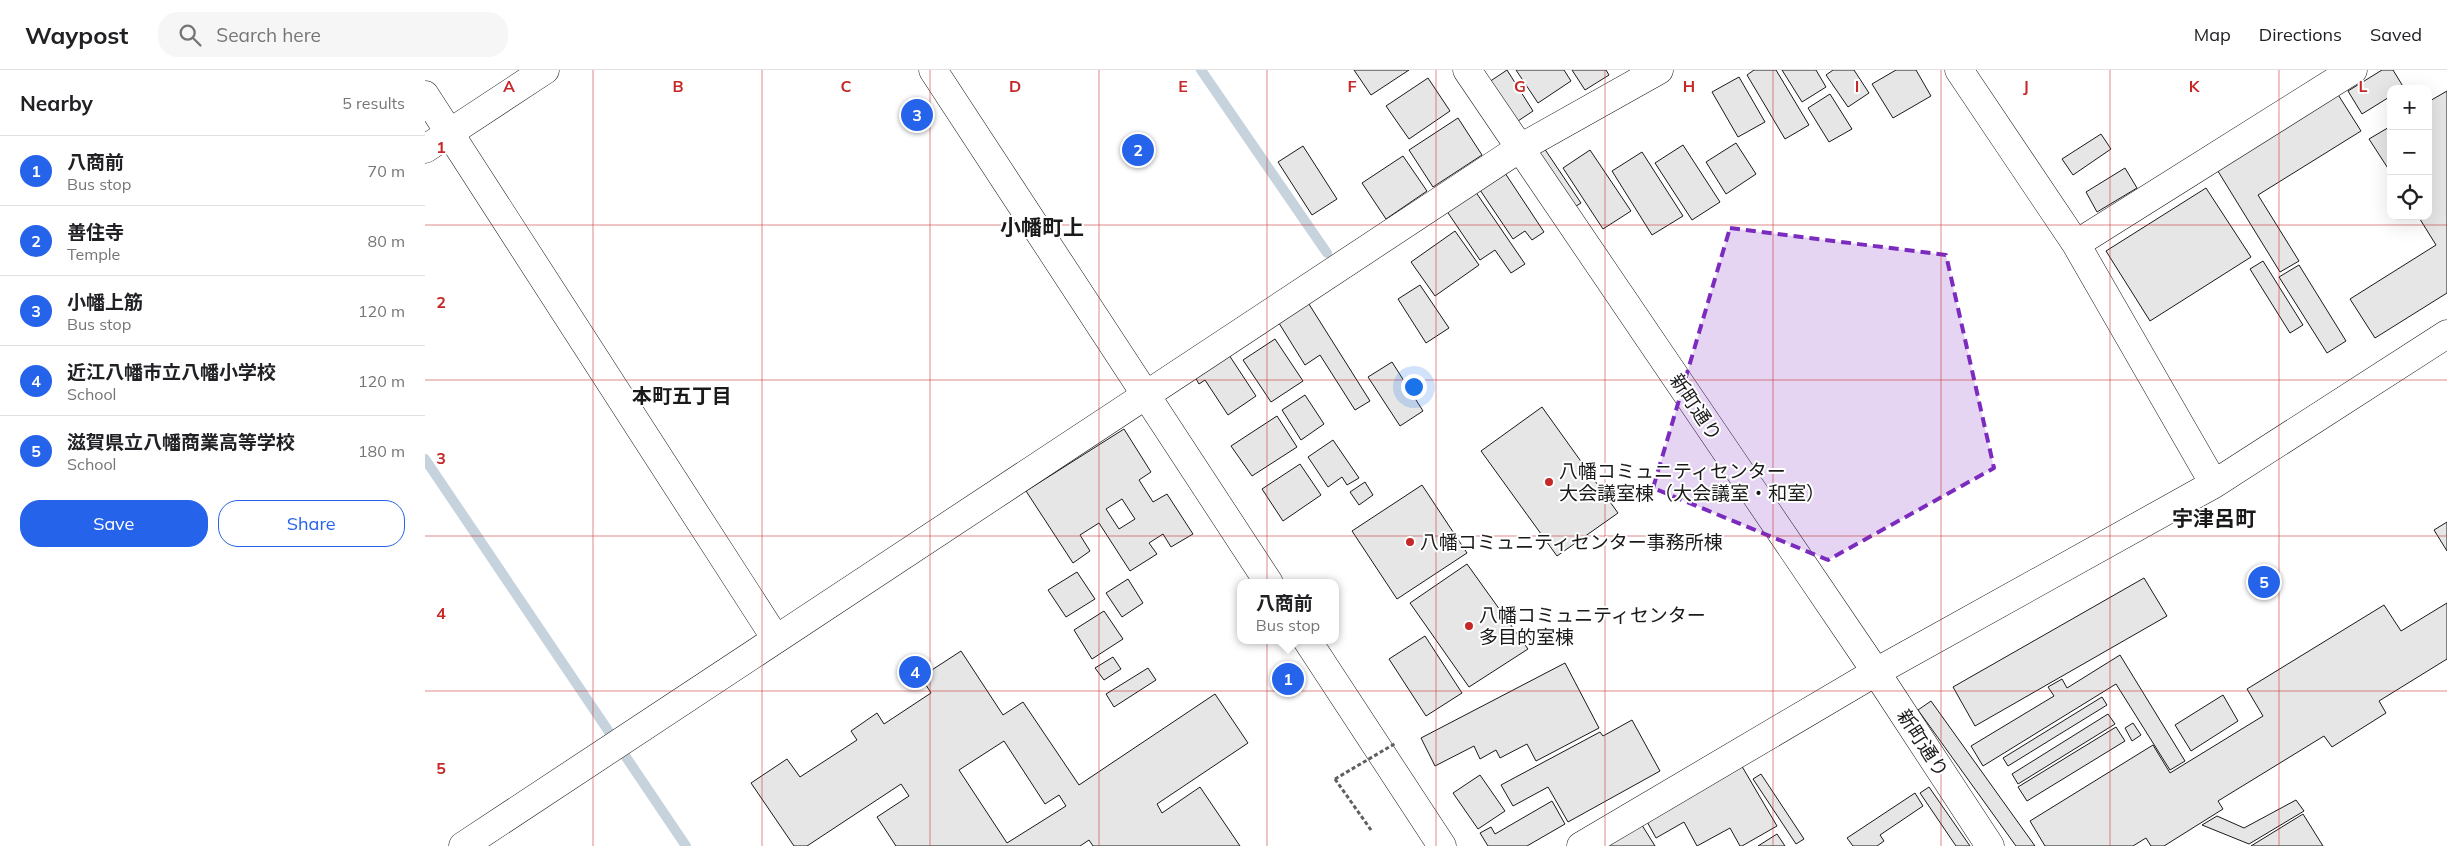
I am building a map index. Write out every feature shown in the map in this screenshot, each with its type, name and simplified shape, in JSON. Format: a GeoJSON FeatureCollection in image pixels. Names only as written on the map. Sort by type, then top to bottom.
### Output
{"type":"FeatureCollection","features":[{"type":"Feature","properties":{"kind":"street"},"geometry":{"type":"LineString","coordinates":[[425,149],[545,70]]}},
{"type":"Feature","properties":{"kind":"street"},"geometry":{"type":"LineString","coordinates":[[933,70],[1266,579]]}},
{"type":"Feature","properties":{"kind":"street","name":"新町通り"},"geometry":{"type":"LineString","coordinates":[[1467,70],[1877,672],[1990,846]]}},
{"type":"Feature","properties":{"kind":"street"},"geometry":{"type":"LineString","coordinates":[[463,846],[1520,148],[1659,70]]}},
{"type":"Feature","properties":{"kind":"street"},"geometry":{"type":"LineString","coordinates":[[1959,70],[2076,244],[2214,484]]}},
{"type":"Feature","properties":{"kind":"street"},"geometry":{"type":"LineString","coordinates":[[2076,244],[2353,70]]}},
{"type":"Feature","properties":{"kind":"street"},"geometry":{"type":"LineString","coordinates":[[425,95],[775,639]]}},
{"type":"Feature","properties":{"kind":"street"},"geometry":{"type":"LineString","coordinates":[[1581,846],[1877,672],[2214,484],[2447,334]]}},
{"type":"Feature","properties":{"kind":"street"},"geometry":{"type":"LineString","coordinates":[[1310,644],[1442,846]]}},
{"type":"Feature","properties":{"kind":"path"},"geometry":{"type":"LineString","coordinates":[[1371,830],[1335,780],[1396,743]]}},
{"type":"Feature","properties":{"kind":"highlighted area"},"geometry":{"type":"Polygon","coordinates":[[[1730,228],[1946,255],[1994,468],[1828,560],[1653,488],[1730,228]]]}},
{"type":"Feature","properties":{"kind":"building"},"geometry":{"type":"Polygon","coordinates":[[[1354,70],[1409,70],[1371,95],[1354,70]]]}},
{"type":"Feature","properties":{"kind":"building"},"geometry":{"type":"Polygon","coordinates":[[[1507,70],[1533,111],[1503,131],[1477,90],[1507,70]]]}},
{"type":"Feature","properties":{"kind":"building"},"geometry":{"type":"Polygon","coordinates":[[[1516,70],[1564,70],[1571,81],[1538,103],[1516,70]]]}},
{"type":"Feature","properties":{"kind":"building"},"geometry":{"type":"Polygon","coordinates":[[[1572,70],[1606,70],[1609,75],[1585,90],[1572,70]]]}},
{"type":"Feature","properties":{"kind":"building"},"geometry":{"type":"Polygon","coordinates":[[[1754,70],[1776,70],[1809,125],[1785,139],[1747,75],[1754,70]]]}},
{"type":"Feature","properties":{"kind":"building"},"geometry":{"type":"Polygon","coordinates":[[[1782,70],[1816,70],[1826,87],[1802,102],[1782,70]]]}},
{"type":"Feature","properties":{"kind":"building"},"geometry":{"type":"Polygon","coordinates":[[[1833,70],[1854,70],[1869,93],[1848,107],[1826,75],[1833,70]]]}},
{"type":"Feature","properties":{"kind":"building"},"geometry":{"type":"Polygon","coordinates":[[[1896,70],[1916,70],[1931,96],[1893,118],[1872,84],[1896,70]]]}},
{"type":"Feature","properties":{"kind":"building"},"geometry":{"type":"Polygon","coordinates":[[[2382,70],[2393,70],[2402,85],[2387,85],[2387,98],[2362,114],[2348,91],[2382,70]]]}},
{"type":"Feature","properties":{"kind":"building"},"geometry":{"type":"Polygon","coordinates":[[[1739,77],[1765,122],[1738,137],[1712,92],[1739,77]]]}},
{"type":"Feature","properties":{"kind":"building"},"geometry":{"type":"Polygon","coordinates":[[[1428,78],[1450,111],[1409,139],[1386,106],[1428,78]]]}},
{"type":"Feature","properties":{"kind":"building"},"geometry":{"type":"Polygon","coordinates":[[[2447,91],[2447,293],[2375,338],[2350,299],[2436,245],[2420,220],[2432,220],[2432,100],[2447,91]]]}},
{"type":"Feature","properties":{"kind":"building"},"geometry":{"type":"Polygon","coordinates":[[[2337,93],[2361,131],[2258,195],[2299,261],[2280,272],[2216,168],[2337,93]]]}},
{"type":"Feature","properties":{"kind":"building"},"geometry":{"type":"Polygon","coordinates":[[[1830,94],[1852,129],[1829,142],[1808,108],[1830,94]]]}},
{"type":"Feature","properties":{"kind":"building"},"geometry":{"type":"Polygon","coordinates":[[[1458,118],[1482,155],[1433,187],[1409,150],[1458,118]]]}},
{"type":"Feature","properties":{"kind":"building"},"geometry":{"type":"Polygon","coordinates":[[[2387,128],[2387,167],[2369,139],[2387,128]]]}},
{"type":"Feature","properties":{"kind":"building"},"geometry":{"type":"Polygon","coordinates":[[[2101,134],[2111,149],[2073,175],[2062,159],[2101,134]]]}},
{"type":"Feature","properties":{"kind":"building"},"geometry":{"type":"Polygon","coordinates":[[[1736,143],[1756,174],[1726,194],[1706,162],[1736,143]]]}},
{"type":"Feature","properties":{"kind":"building"},"geometry":{"type":"Polygon","coordinates":[[[1542,145],[1581,203],[1556,219],[1517,162],[1542,145]]]}},
{"type":"Feature","properties":{"kind":"building"},"geometry":{"type":"Polygon","coordinates":[[[1683,145],[1720,202],[1692,220],[1655,163],[1683,145]]]}},
{"type":"Feature","properties":{"kind":"building"},"geometry":{"type":"Polygon","coordinates":[[[1303,146],[1337,199],[1312,215],[1278,162],[1303,146]]]}},
{"type":"Feature","properties":{"kind":"building"},"geometry":{"type":"Polygon","coordinates":[[[1590,150],[1631,211],[1603,229],[1563,168],[1590,150]]]}},
{"type":"Feature","properties":{"kind":"building"},"geometry":{"type":"Polygon","coordinates":[[[1642,152],[1683,216],[1652,235],[1612,171],[1642,152]]]}},
{"type":"Feature","properties":{"kind":"building"},"geometry":{"type":"Polygon","coordinates":[[[1403,156],[1427,191],[1386,219],[1362,183],[1403,156]]]}},
{"type":"Feature","properties":{"kind":"building"},"geometry":{"type":"Polygon","coordinates":[[[2125,168],[2137,188],[2097,212],[2086,192],[2125,168]]]}},
{"type":"Feature","properties":{"kind":"building"},"geometry":{"type":"Polygon","coordinates":[[[1503,170],[1544,232],[1532,240],[1525,231],[1513,239],[1478,187],[1503,170]]]}},
{"type":"Feature","properties":{"kind":"building"},"geometry":{"type":"Polygon","coordinates":[[[1473,188],[1525,264],[1511,273],[1495,250],[1480,260],[1444,207],[1473,188]]]}},
{"type":"Feature","properties":{"kind":"building"},"geometry":{"type":"Polygon","coordinates":[[[2206,188],[2251,257],[2150,321],[2106,251],[2206,188]]]}},
{"type":"Feature","properties":{"kind":"building"},"geometry":{"type":"Polygon","coordinates":[[[1455,231],[1479,265],[1435,296],[1411,262],[1455,231]]]}},
{"type":"Feature","properties":{"kind":"building"},"geometry":{"type":"Polygon","coordinates":[[[2263,261],[2303,325],[2290,333],[2250,269],[2263,261]]]}},
{"type":"Feature","properties":{"kind":"building"},"geometry":{"type":"Polygon","coordinates":[[[2299,265],[2346,341],[2327,353],[2279,277],[2299,265]]]}},
{"type":"Feature","properties":{"kind":"building"},"geometry":{"type":"Polygon","coordinates":[[[1420,285],[1449,328],[1426,343],[1398,299],[1420,285]]]}},
{"type":"Feature","properties":{"kind":"building"},"geometry":{"type":"Polygon","coordinates":[[[1307,301],[1370,401],[1355,410],[1320,355],[1305,365],[1277,320],[1307,301]]]}},
{"type":"Feature","properties":{"kind":"building"},"geometry":{"type":"Polygon","coordinates":[[[1275,339],[1303,381],[1271,402],[1243,360],[1275,339]]]}},
{"type":"Feature","properties":{"kind":"building"},"geometry":{"type":"Polygon","coordinates":[[[1229,355],[1256,396],[1228,415],[1205,380],[1199,384],[1195,377],[1229,355]]]}},
{"type":"Feature","properties":{"kind":"building"},"geometry":{"type":"Polygon","coordinates":[[[1392,362],[1423,411],[1400,426],[1368,377],[1392,362]]]}},
{"type":"Feature","properties":{"kind":"building"},"geometry":{"type":"Polygon","coordinates":[[[1305,395],[1324,424],[1301,440],[1282,410],[1305,395]]]}},
{"type":"Feature","properties":{"kind":"building","name":"八幡コミュニティセンター 大会議室棟（大会議室・和室）"},"geometry":{"type":"Polygon","coordinates":[[[1542,407],[1618,513],[1557,556],[1481,451],[1542,407]]]}},
{"type":"Feature","properties":{"kind":"building"},"geometry":{"type":"Polygon","coordinates":[[[1277,416],[1297,447],[1252,476],[1231,446],[1277,416]]]}},
{"type":"Feature","properties":{"kind":"building"},"geometry":{"type":"Polygon","coordinates":[[[1124,429],[1151,472],[1139,480],[1153,502],[1167,494],[1193,534],[1171,547],[1163,534],[1149,543],[1157,554],[1130,571],[1099,523],[1080,535],[1090,551],[1073,563],[1026,491],[1124,429]],[[1122,499],[1106,509],[1119,529],[1135,519],[1122,499]]]}},
{"type":"Feature","properties":{"kind":"building"},"geometry":{"type":"Polygon","coordinates":[[[1333,440],[1359,478],[1347,485],[1342,477],[1328,487],[1308,457],[1333,440]]]}},
{"type":"Feature","properties":{"kind":"building"},"geometry":{"type":"Polygon","coordinates":[[[1300,464],[1321,495],[1283,521],[1262,489],[1300,464]]]}},
{"type":"Feature","properties":{"kind":"building"},"geometry":{"type":"Polygon","coordinates":[[[1365,482],[1373,495],[1359,505],[1350,492],[1365,482]]]}},
{"type":"Feature","properties":{"kind":"building","name":"八幡コミュニティセンター事務所棟"},"geometry":{"type":"Polygon","coordinates":[[[1422,485],[1467,553],[1397,599],[1352,531],[1422,485]]]}},
{"type":"Feature","properties":{"kind":"building"},"geometry":{"type":"Polygon","coordinates":[[[2447,522],[2447,551],[2434,530],[2447,522]]]}},
{"type":"Feature","properties":{"kind":"building","name":"八幡コミュニティセンター 多目的室棟"},"geometry":{"type":"Polygon","coordinates":[[[1467,564],[1528,649],[1469,687],[1410,603],[1467,564]]]}},
{"type":"Feature","properties":{"kind":"building"},"geometry":{"type":"Polygon","coordinates":[[[1077,572],[1095,599],[1066,617],[1048,590],[1077,572]]]}},
{"type":"Feature","properties":{"kind":"building"},"geometry":{"type":"Polygon","coordinates":[[[2144,578],[2167,616],[1975,726],[1953,687],[2144,578]]]}},
{"type":"Feature","properties":{"kind":"building"},"geometry":{"type":"Polygon","coordinates":[[[1128,579],[1143,603],[1122,617],[1106,593],[1128,579]]]}},
{"type":"Feature","properties":{"kind":"building"},"geometry":{"type":"Polygon","coordinates":[[[2447,603],[2447,659],[2379,701],[2386,713],[2332,747],[2324,736],[2218,801],[2223,809],[2164,846],[2151,846],[2146,838],[2133,846],[2045,846],[2030,821],[2153,745],[2170,773],[2263,716],[2247,689],[2384,605],[2401,631],[2447,603]]]}},
{"type":"Feature","properties":{"kind":"building"},"geometry":{"type":"Polygon","coordinates":[[[1104,611],[1123,639],[1092,659],[1074,630],[1104,611]]]}},
{"type":"Feature","properties":{"kind":"building"},"geometry":{"type":"Polygon","coordinates":[[[1425,636],[1462,693],[1426,716],[1389,659],[1425,636]]]}},
{"type":"Feature","properties":{"kind":"building"},"geometry":{"type":"Polygon","coordinates":[[[961,651],[1003,715],[1023,702],[1079,785],[1215,694],[1248,743],[1157,804],[1162,813],[1200,787],[1240,846],[1093,846],[1089,840],[1080,846],[896,846],[877,817],[909,796],[901,784],[807,846],[794,846],[751,783],[787,759],[800,777],[857,740],[851,731],[877,713],[884,724],[931,693],[921,677],[961,651]],[[1004,741],[959,770],[1007,843],[1066,806],[1059,795],[1045,804],[1004,741]]]}},
{"type":"Feature","properties":{"kind":"building"},"geometry":{"type":"Polygon","coordinates":[[[2120,655],[2185,761],[2170,770],[2116,684],[1983,766],[1971,746],[2054,696],[2048,687],[2062,679],[2067,688],[2120,655]]]}},
{"type":"Feature","properties":{"kind":"building"},"geometry":{"type":"Polygon","coordinates":[[[1113,657],[1121,669],[1104,680],[1095,668],[1113,657]]]}},
{"type":"Feature","properties":{"kind":"building"},"geometry":{"type":"Polygon","coordinates":[[[1565,663],[1599,728],[1536,761],[1527,744],[1500,758],[1496,750],[1480,759],[1474,746],[1435,766],[1421,738],[1565,663]]]}},
{"type":"Feature","properties":{"kind":"building"},"geometry":{"type":"Polygon","coordinates":[[[1148,668],[1156,680],[1114,707],[1106,694],[1148,668]]]}},
{"type":"Feature","properties":{"kind":"building"},"geometry":{"type":"Polygon","coordinates":[[[2223,695],[2238,721],[2191,751],[2175,725],[2223,695]]]}},
{"type":"Feature","properties":{"kind":"building"},"geometry":{"type":"Polygon","coordinates":[[[2102,697],[2107,705],[2008,766],[2003,758],[2102,697]]]}},
{"type":"Feature","properties":{"kind":"building"},"geometry":{"type":"Polygon","coordinates":[[[1931,701],[2035,846],[2016,846],[1918,710],[1931,701]]]}},
{"type":"Feature","properties":{"kind":"building"},"geometry":{"type":"Polygon","coordinates":[[[2108,714],[2115,724],[2018,784],[2012,774],[2108,714]]]}},
{"type":"Feature","properties":{"kind":"building"},"geometry":{"type":"Polygon","coordinates":[[[1632,720],[1660,771],[1568,822],[1548,787],[1513,806],[1501,785],[1600,732],[1603,736],[1632,720]]]}},
{"type":"Feature","properties":{"kind":"building"},"geometry":{"type":"Polygon","coordinates":[[[2133,723],[2141,735],[2132,741],[2125,728],[2133,723]]]}},
{"type":"Feature","properties":{"kind":"building"},"geometry":{"type":"Polygon","coordinates":[[[2116,727],[2125,741],[2027,801],[2018,787],[2116,727]]]}},
{"type":"Feature","properties":{"kind":"building"},"geometry":{"type":"Polygon","coordinates":[[[1740,763],[1777,826],[1742,846],[1740,846],[1730,828],[1697,846],[1684,822],[1656,838],[1645,818],[1740,763]]]}},
{"type":"Feature","properties":{"kind":"building"},"geometry":{"type":"Polygon","coordinates":[[[1761,774],[1804,839],[1796,844],[1753,779],[1761,774]]]}},
{"type":"Feature","properties":{"kind":"building"},"geometry":{"type":"Polygon","coordinates":[[[1480,775],[1505,811],[1478,829],[1453,793],[1480,775]]]}},
{"type":"Feature","properties":{"kind":"building"},"geometry":{"type":"Polygon","coordinates":[[[1929,787],[1970,846],[1956,846],[1920,793],[1929,787]]]}},
{"type":"Feature","properties":{"kind":"building"},"geometry":{"type":"Polygon","coordinates":[[[1915,793],[1923,806],[1880,835],[1884,841],[1877,846],[1853,846],[1847,838],[1915,793]]]}},
{"type":"Feature","properties":{"kind":"building"},"geometry":{"type":"Polygon","coordinates":[[[2296,800],[2304,811],[2249,844],[2202,825],[2217,816],[2244,828],[2296,800]]]}},
{"type":"Feature","properties":{"kind":"building"},"geometry":{"type":"Polygon","coordinates":[[[1552,801],[1565,824],[1527,846],[1488,846],[1480,833],[1491,827],[1495,834],[1552,801]]]}},
{"type":"Feature","properties":{"kind":"building"},"geometry":{"type":"Polygon","coordinates":[[[2303,814],[2323,846],[2251,846],[2303,814]]]}},
{"type":"Feature","properties":{"kind":"building"},"geometry":{"type":"Polygon","coordinates":[[[1640,822],[1655,846],[1602,846],[1640,822]]]}},
{"type":"Feature","properties":{"kind":"building"},"geometry":{"type":"Polygon","coordinates":[[[1777,834],[1785,846],[1758,846],[1777,834]]]}},
{"type":"Feature","properties":{"kind":"waterway"},"geometry":{"type":"LineString","coordinates":[[1201,70],[1327,253]]}},
{"type":"Feature","properties":{"kind":"waterway"},"geometry":{"type":"LineString","coordinates":[[425,459],[686,846]]}},
{"type":"Feature","properties":{"kind":"place","name":"小幡上筋"},"geometry":{"type":"Point","coordinates":[917,115]}},
{"type":"Feature","properties":{"kind":"place","name":"善住寺"},"geometry":{"type":"Point","coordinates":[1138,150]}},
{"type":"Feature","properties":{"kind":"place","name":"八幡コミュニティセンター 大会議室棟（大会議室・和室）"},"geometry":{"type":"Point","coordinates":[1549,482]}},
{"type":"Feature","properties":{"kind":"place","name":"八幡コミュニティセンター事務所棟"},"geometry":{"type":"Point","coordinates":[1410,542]}},
{"type":"Feature","properties":{"kind":"place","name":"滋賀県立八幡商業高等学校"},"geometry":{"type":"Point","coordinates":[2264,582]}},
{"type":"Feature","properties":{"kind":"place","name":"八幡コミュニティセンター 多目的室棟"},"geometry":{"type":"Point","coordinates":[1469,626]}},
{"type":"Feature","properties":{"kind":"place","name":"近江八幡市立八幡小学校"},"geometry":{"type":"Point","coordinates":[915,672]}},
{"type":"Feature","properties":{"kind":"place","name":"八商前"},"geometry":{"type":"Point","coordinates":[1288,679]}},
{"type":"Feature","properties":{"kind":"district","name":"小幡町上"},"geometry":{"type":"Point","coordinates":[1042,227]}},
{"type":"Feature","properties":{"kind":"district","name":"本町五丁目"},"geometry":{"type":"Point","coordinates":[682,395]}},
{"type":"Feature","properties":{"kind":"district","name":"宇津呂町"},"geometry":{"type":"Point","coordinates":[2214,518]}}]}
